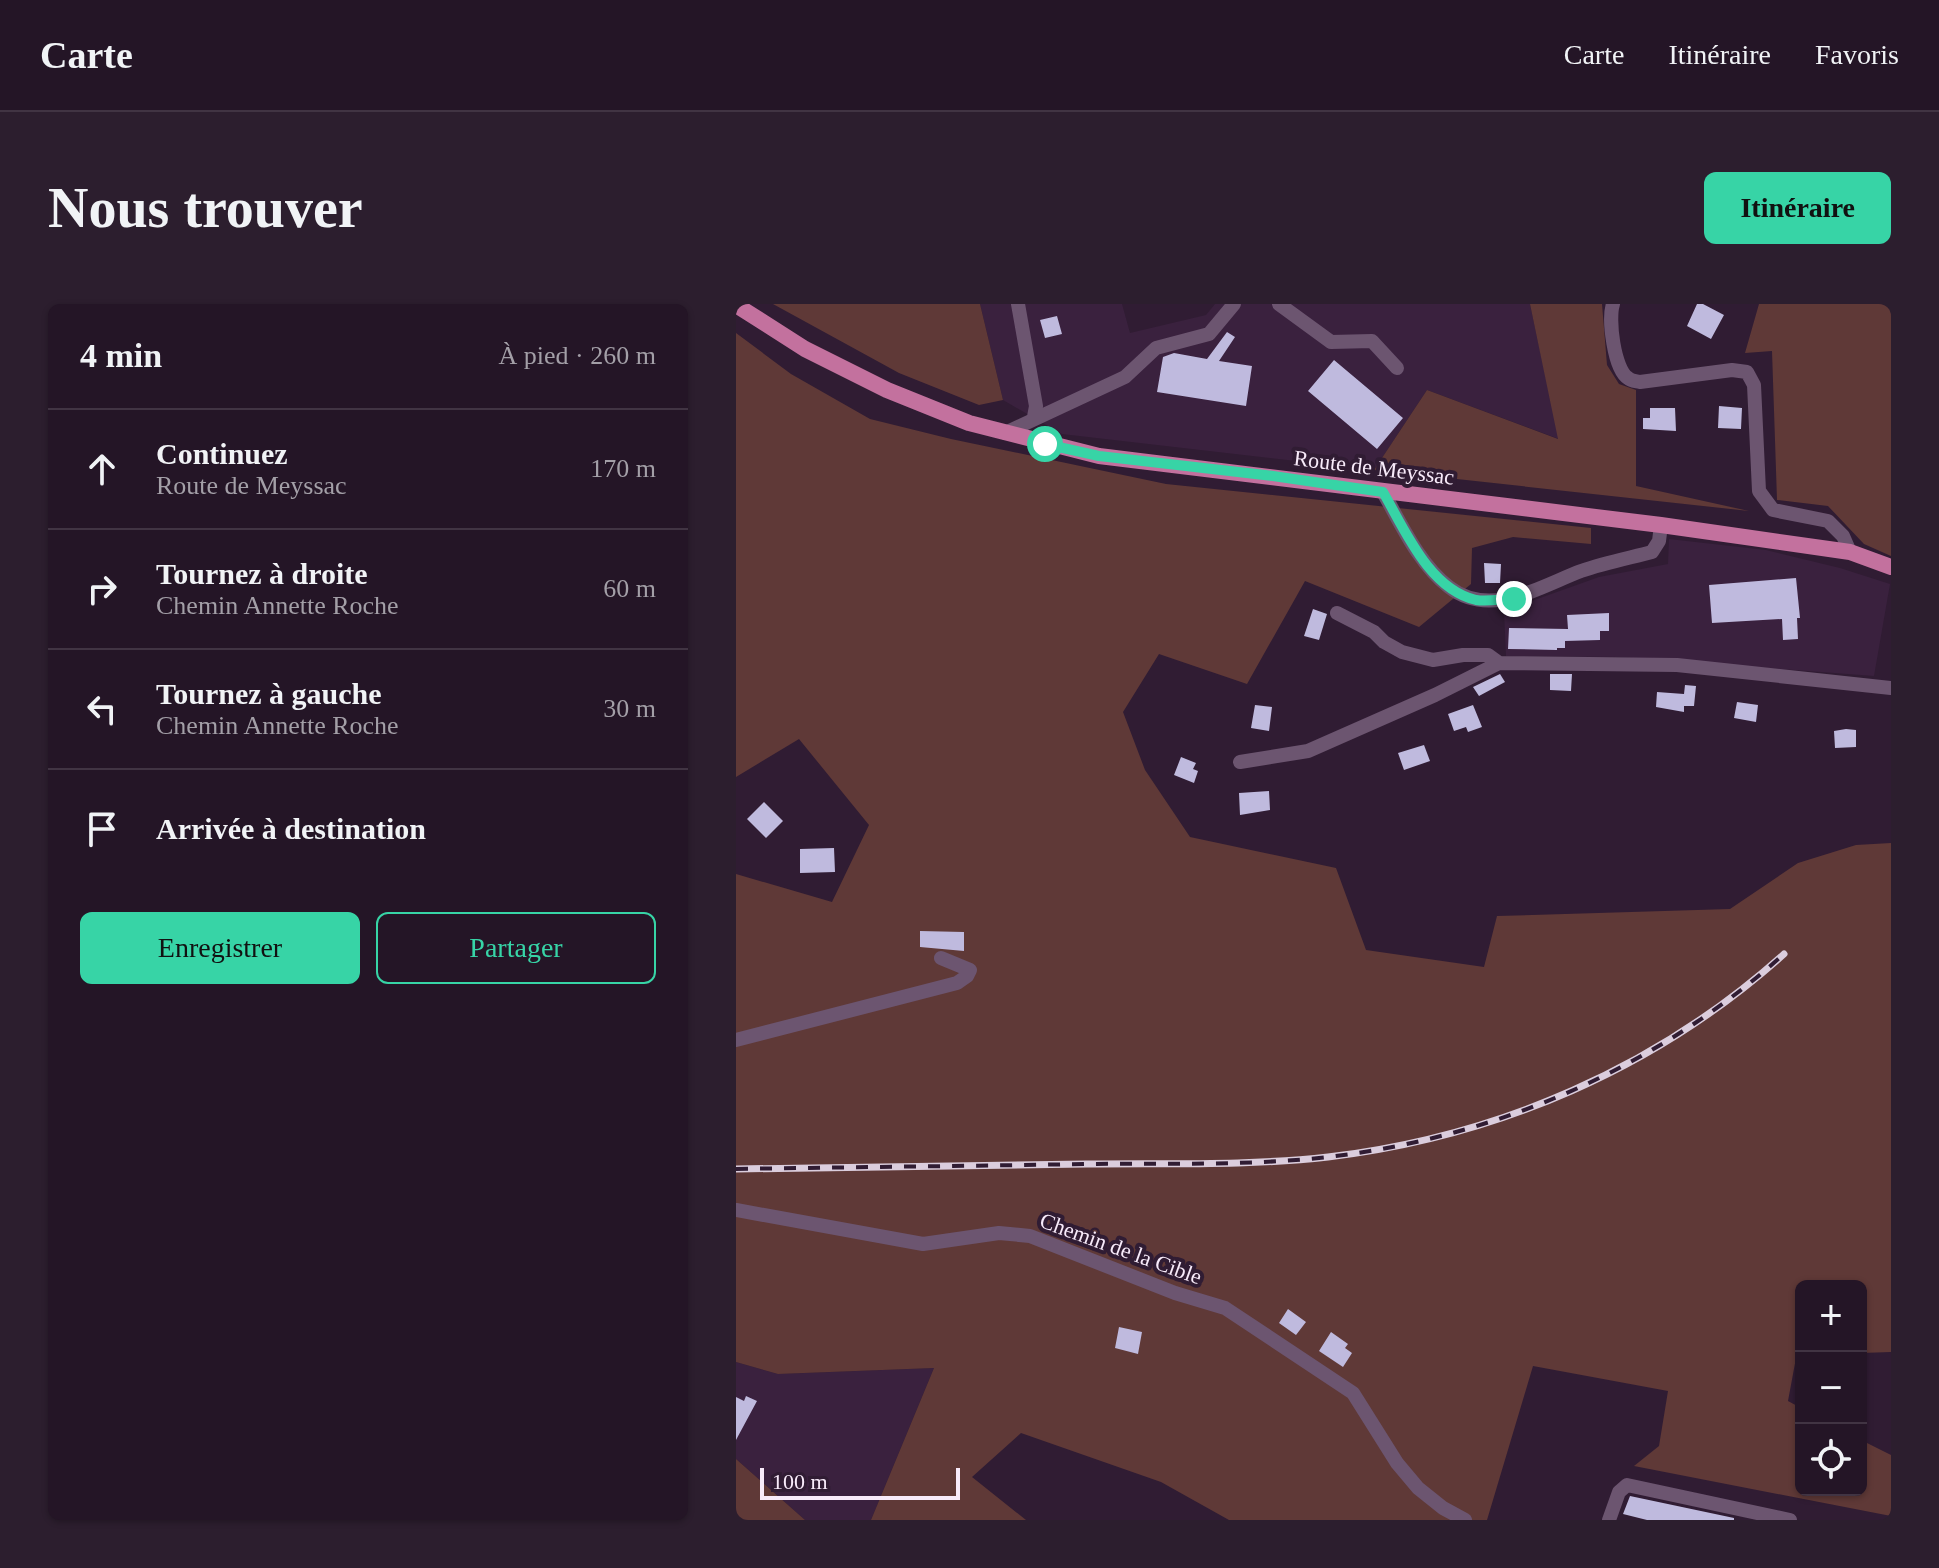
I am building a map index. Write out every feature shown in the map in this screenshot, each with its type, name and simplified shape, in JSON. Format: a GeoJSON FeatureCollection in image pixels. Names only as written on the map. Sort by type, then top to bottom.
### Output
{"type":"FeatureCollection","features":[{"type":"Feature","properties":{"kind":"main road","name":"Route de Meyssac"},"geometry":{"type":"LineString","coordinates":[[736,305],[805,349],[887,390],[969,423],[1099,456],[1661,525],[1850,552],[1891,567]]}},
{"type":"Feature","properties":{"kind":"street"},"geometry":{"type":"LineString","coordinates":[[1018,304],[1036,406],[1034,417]]}},
{"type":"Feature","properties":{"kind":"street"},"geometry":{"type":"LineString","coordinates":[[1005,433],[1125,377],[1156,348],[1209,334],[1234,304]]}},
{"type":"Feature","properties":{"kind":"street"},"geometry":{"type":"LineString","coordinates":[[1279,304],[1331,342],[1372,341],[1397,368]]}},
{"type":"Feature","properties":{"kind":"street"},"geometry":{"type":"LineString","coordinates":[[1613,304],[1610,313],[1617,365],[1627,378],[1640,382],[1732,370],[1747,372],[1754,385],[1759,491],[1773,510],[1828,521],[1843,536],[1850,552]]}},
{"type":"Feature","properties":{"kind":"street"},"geometry":{"type":"LineString","coordinates":[[1383,492],[1427,565],[1450,589],[1477,600],[1514,599],[1584,570],[1652,552],[1659,541],[1661,525]]}},
{"type":"Feature","properties":{"kind":"street"},"geometry":{"type":"LineString","coordinates":[[1337,613],[1374,632],[1402,652],[1433,660],[1488,655],[1499,663]]}},
{"type":"Feature","properties":{"kind":"street"},"geometry":{"type":"LineString","coordinates":[[1240,762],[1308,751],[1499,663],[1677,665],[1891,688]]}},
{"type":"Feature","properties":{"kind":"street"},"geometry":{"type":"LineString","coordinates":[[736,1040],[957,983],[967,976],[970,970],[941,958]]}},
{"type":"Feature","properties":{"kind":"street","name":"Chemin de la Cible"},"geometry":{"type":"LineString","coordinates":[[736,1210],[923,1244],[999,1233],[1030,1236],[1175,1293],[1225,1308],[1353,1393],[1397,1463],[1418,1488],[1443,1508],[1465,1520]]}},
{"type":"Feature","properties":{"kind":"street"},"geometry":{"type":"LineString","coordinates":[[1609,1520],[1619,1492],[1627,1485],[1790,1520]]}},
{"type":"Feature","properties":{"kind":"shaded area"},"geometry":{"type":"Polygon","coordinates":[[[773,304],[980,304],[1003,400],[979,405],[899,373],[773,304]]]}},
{"type":"Feature","properties":{"kind":"shaded area"},"geometry":{"type":"Polygon","coordinates":[[[980,304],[1122,304],[1130,333],[1206,315],[1215,304],[1530,304],[1559,439],[1427,390],[1374,470],[1062,434],[1003,400],[980,304]]]}},
{"type":"Feature","properties":{"kind":"shaded area"},"geometry":{"type":"Polygon","coordinates":[[[1530,304],[1602,304],[1607,365],[1619,384],[1636,390],[1636,486],[1749,511],[1374,470],[1427,390],[1558,439],[1530,304]]]}},
{"type":"Feature","properties":{"kind":"shaded area"},"geometry":{"type":"Polygon","coordinates":[[[1759,304],[1891,304],[1891,556],[1864,544],[1828,506],[1777,500],[1772,351],[1745,353],[1759,304]]]}},
{"type":"Feature","properties":{"kind":"shaded area"},"geometry":{"type":"Polygon","coordinates":[[[736,333],[791,374],[870,419],[951,439],[1166,484],[1591,528],[1591,544],[1513,537],[1472,548],[1471,584],[1419,627],[1305,581],[1247,684],[1159,654],[1123,712],[1145,770],[1190,837],[1336,868],[1366,950],[1484,967],[1497,916],[1730,909],[1798,863],[1856,845],[1891,843],[1891,1352],[1867,1353],[1867,1280],[1795,1280],[1795,1363],[1788,1401],[1795,1405],[1795,1496],[1867,1496],[1867,1443],[1891,1455],[1891,1516],[1634,1466],[1659,1446],[1668,1391],[1533,1366],[1487,1520],[1229,1520],[1161,1482],[1021,1433],[972,1477],[1026,1520],[871,1520],[934,1368],[778,1374],[736,1362],[736,874],[832,902],[869,825],[799,739],[736,777],[736,333]]]}},
{"type":"Feature","properties":{"kind":"shaded area"},"geometry":{"type":"Polygon","coordinates":[[[1669,539],[1766,550],[1890,584],[1874,676],[1619,657],[1506,656],[1504,611],[1599,577],[1668,564],[1669,539]]]}},
{"type":"Feature","properties":{"kind":"shaded area"},"geometry":{"type":"Polygon","coordinates":[[[736,1362],[778,1374],[934,1368],[871,1520],[805,1520],[736,1459],[736,1362]]]}},
{"type":"Feature","properties":{"kind":"shaded area"},"geometry":{"type":"Polygon","coordinates":[[[736,1459],[805,1520],[736,1520],[736,1459]]]}},
{"type":"Feature","properties":{"kind":"building"},"geometry":{"type":"Polygon","coordinates":[[[1697,304],[1724,315],[1711,339],[1687,326],[1697,304]]]}},
{"type":"Feature","properties":{"kind":"building"},"geometry":{"type":"Polygon","coordinates":[[[1057,316],[1062,334],[1045,338],[1040,320],[1057,316]]]}},
{"type":"Feature","properties":{"kind":"building"},"geometry":{"type":"Polygon","coordinates":[[[1227,332],[1235,337],[1219,361],[1252,366],[1246,406],[1157,392],[1163,357],[1174,353],[1207,359],[1227,332]]]}},
{"type":"Feature","properties":{"kind":"building"},"geometry":{"type":"Polygon","coordinates":[[[1334,360],[1403,418],[1377,449],[1308,391],[1334,360]]]}},
{"type":"Feature","properties":{"kind":"building"},"geometry":{"type":"Polygon","coordinates":[[[1719,406],[1742,408],[1741,429],[1718,428],[1719,406]]]}},
{"type":"Feature","properties":{"kind":"building"},"geometry":{"type":"Polygon","coordinates":[[[1650,408],[1675,408],[1676,431],[1643,429],[1643,418],[1650,418],[1650,408]]]}},
{"type":"Feature","properties":{"kind":"building"},"geometry":{"type":"Polygon","coordinates":[[[1484,563],[1501,564],[1500,583],[1485,583],[1484,563]]]}},
{"type":"Feature","properties":{"kind":"building"},"geometry":{"type":"Polygon","coordinates":[[[1796,578],[1800,618],[1797,618],[1798,639],[1783,640],[1782,619],[1712,623],[1709,585],[1796,578]]]}},
{"type":"Feature","properties":{"kind":"building"},"geometry":{"type":"Polygon","coordinates":[[[1313,609],[1327,614],[1319,640],[1304,636],[1313,609]]]}},
{"type":"Feature","properties":{"kind":"building"},"geometry":{"type":"Polygon","coordinates":[[[1609,613],[1609,631],[1600,631],[1600,640],[1565,641],[1565,648],[1557,650],[1508,649],[1509,628],[1568,629],[1567,615],[1609,613]]]}},
{"type":"Feature","properties":{"kind":"building"},"geometry":{"type":"Polygon","coordinates":[[[1500,674],[1505,682],[1479,696],[1473,687],[1500,674]]]}},
{"type":"Feature","properties":{"kind":"building"},"geometry":{"type":"Polygon","coordinates":[[[1550,674],[1572,674],[1571,691],[1550,690],[1550,674]]]}},
{"type":"Feature","properties":{"kind":"building"},"geometry":{"type":"Polygon","coordinates":[[[1685,685],[1696,686],[1694,706],[1684,706],[1684,712],[1656,707],[1657,692],[1684,694],[1685,685]]]}},
{"type":"Feature","properties":{"kind":"building"},"geometry":{"type":"Polygon","coordinates":[[[1737,702],[1758,705],[1756,722],[1734,718],[1737,702]]]}},
{"type":"Feature","properties":{"kind":"building"},"geometry":{"type":"Polygon","coordinates":[[[1255,705],[1272,707],[1269,731],[1251,728],[1255,705]]]}},
{"type":"Feature","properties":{"kind":"building"},"geometry":{"type":"Polygon","coordinates":[[[1473,705],[1482,727],[1468,732],[1466,727],[1454,731],[1448,714],[1473,705]]]}},
{"type":"Feature","properties":{"kind":"building"},"geometry":{"type":"Polygon","coordinates":[[[1856,730],[1856,747],[1835,748],[1834,731],[1856,730]]]}},
{"type":"Feature","properties":{"kind":"building"},"geometry":{"type":"Polygon","coordinates":[[[1424,745],[1430,761],[1404,770],[1398,753],[1424,745]]]}},
{"type":"Feature","properties":{"kind":"building"},"geometry":{"type":"Polygon","coordinates":[[[1181,757],[1196,763],[1193,769],[1198,771],[1194,783],[1174,775],[1181,757]]]}},
{"type":"Feature","properties":{"kind":"building"},"geometry":{"type":"Polygon","coordinates":[[[1269,791],[1270,810],[1240,815],[1239,793],[1269,791]]]}},
{"type":"Feature","properties":{"kind":"building"},"geometry":{"type":"Polygon","coordinates":[[[764,802],[783,821],[766,838],[747,819],[764,802]]]}},
{"type":"Feature","properties":{"kind":"building"},"geometry":{"type":"Polygon","coordinates":[[[834,848],[835,872],[800,873],[800,849],[834,848]]]}},
{"type":"Feature","properties":{"kind":"building"},"geometry":{"type":"Polygon","coordinates":[[[920,931],[964,932],[964,951],[920,947],[920,931]]]}},
{"type":"Feature","properties":{"kind":"building"},"geometry":{"type":"Polygon","coordinates":[[[1288,1309],[1306,1322],[1296,1335],[1279,1323],[1288,1309]]]}},
{"type":"Feature","properties":{"kind":"building"},"geometry":{"type":"Polygon","coordinates":[[[1119,1327],[1142,1332],[1138,1354],[1115,1348],[1119,1327]]]}},
{"type":"Feature","properties":{"kind":"building"},"geometry":{"type":"Polygon","coordinates":[[[1331,1332],[1348,1344],[1345,1348],[1352,1353],[1343,1367],[1319,1351],[1331,1332]]]}},
{"type":"Feature","properties":{"kind":"building"},"geometry":{"type":"Polygon","coordinates":[[[746,1396],[757,1401],[736,1440],[736,1397],[744,1401],[746,1396]]]}},
{"type":"Feature","properties":{"kind":"building"},"geometry":{"type":"Polygon","coordinates":[[[1630,1496],[1734,1520],[1647,1520],[1623,1514],[1630,1496]]]}},
{"type":"Feature","properties":{"kind":"railway"},"geometry":{"type":"LineString","coordinates":[[736,1169],[1238,1163],[1328,1157],[1391,1147],[1453,1133],[1572,1091],[1683,1031],[1735,995],[1784,954]]}},
{"type":"Feature","properties":{"kind":"route"},"geometry":{"type":"LineString","coordinates":[[1045,444],[1169,466],[1273,476],[1383,492],[1427,565],[1450,589],[1477,600],[1514,599]]}}]}
